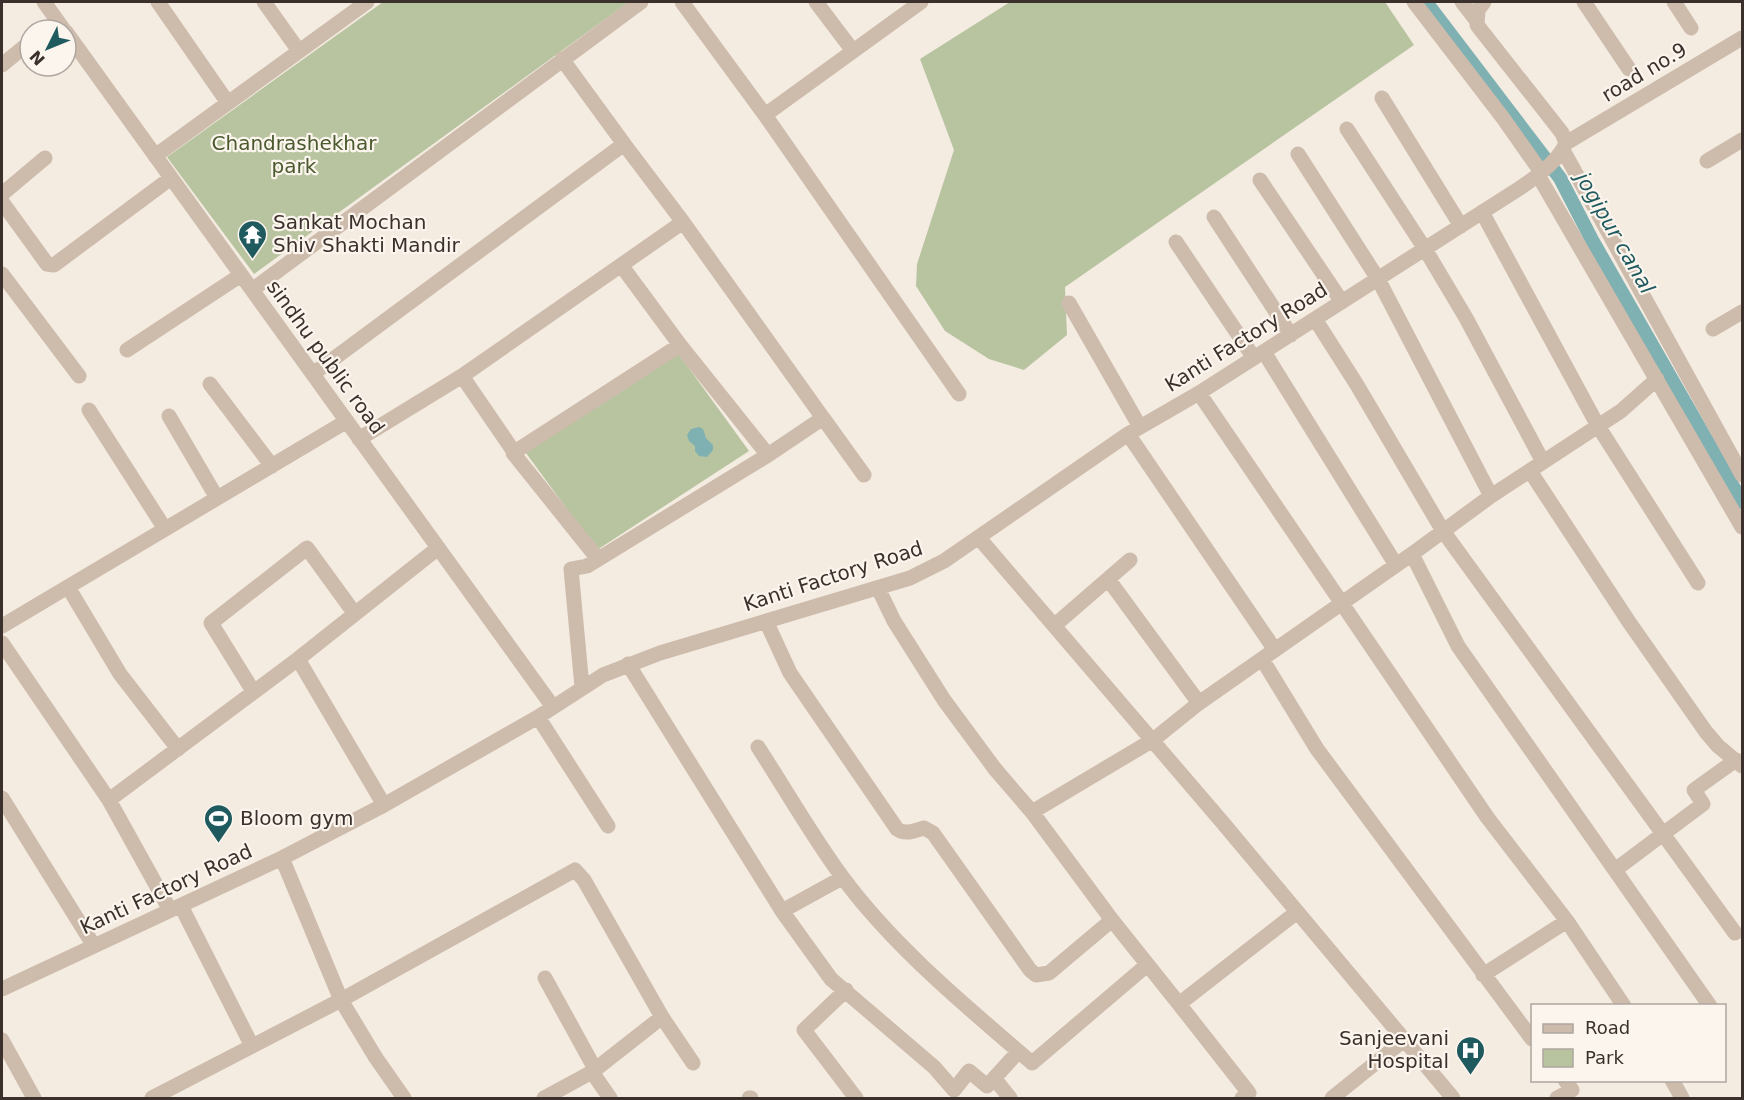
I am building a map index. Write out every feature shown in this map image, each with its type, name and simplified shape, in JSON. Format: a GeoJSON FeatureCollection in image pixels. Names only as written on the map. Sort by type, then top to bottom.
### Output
{"type":"FeatureCollection","features":[{"type":"Feature","properties":{"kind":"street","name":"sindhu public road"},"geometry":{"type":"LineString","coordinates":[[44,2],[55,18]]}},
{"type":"Feature","properties":{"kind":"street"},"geometry":{"type":"LineString","coordinates":[[158,2],[228,103]]}},
{"type":"Feature","properties":{"kind":"street"},"geometry":{"type":"LineString","coordinates":[[264,2],[299,51]]}},
{"type":"Feature","properties":{"kind":"street"},"geometry":{"type":"LineString","coordinates":[[155,156],[367,2]]}},
{"type":"Feature","properties":{"kind":"street"},"geometry":{"type":"LineString","coordinates":[[252,290],[641,2]]}},
{"type":"Feature","properties":{"kind":"street"},"geometry":{"type":"LineString","coordinates":[[682,2],[765,115],[959,394]]}},
{"type":"Feature","properties":{"kind":"street"},"geometry":{"type":"LineString","coordinates":[[816,2],[853,51]]}},
{"type":"Feature","properties":{"kind":"street"},"geometry":{"type":"LineString","coordinates":[[765,115],[921,2]]}},
{"type":"Feature","properties":{"kind":"street"},"geometry":{"type":"LineString","coordinates":[[1414,2],[1503,118],[1541,172],[1743,527]]}},
{"type":"Feature","properties":{"kind":"street"},"geometry":{"type":"LineString","coordinates":[[1462,2],[1476,20]]}},
{"type":"Feature","properties":{"kind":"street"},"geometry":{"type":"LineString","coordinates":[[1484,2],[1478,10],[1477,26],[1562,133],[1563,149],[1743,475]]}},
{"type":"Feature","properties":{"kind":"street"},"geometry":{"type":"LineString","coordinates":[[1584,2],[1629,69]]}},
{"type":"Feature","properties":{"kind":"street"},"geometry":{"type":"LineString","coordinates":[[1674,2],[1691,28]]}},
{"type":"Feature","properties":{"kind":"street","name":"road no.9"},"geometry":{"type":"LineString","coordinates":[[1563,149],[1743,38]]}},
{"type":"Feature","properties":{"kind":"street","name":"sindhu public road"},"geometry":{"type":"LineString","coordinates":[[78,50],[553,706]]}},
{"type":"Feature","properties":{"kind":"street"},"geometry":{"type":"LineString","coordinates":[[2,65],[18,52]]}},
{"type":"Feature","properties":{"kind":"street"},"geometry":{"type":"LineString","coordinates":[[562,59],[683,222],[864,475]]}},
{"type":"Feature","properties":{"kind":"street"},"geometry":{"type":"LineString","coordinates":[[1382,98],[1461,226]]}},
{"type":"Feature","properties":{"kind":"street"},"geometry":{"type":"LineString","coordinates":[[1347,129],[1425,249],[1466,318],[1543,462]]}},
{"type":"Feature","properties":{"kind":"street"},"geometry":{"type":"LineString","coordinates":[[1707,161],[1743,140]]}},
{"type":"Feature","properties":{"kind":"street"},"geometry":{"type":"LineString","coordinates":[[313,374],[624,144]]}},
{"type":"Feature","properties":{"kind":"street","name":"Kanti Factory Road"},"geometry":{"type":"LineString","coordinates":[[2,989],[282,858],[384,805],[538,717],[603,675],[628,664],[910,578],[944,561],[1134,431],[1199,393],[1461,226],[1541,172],[1563,149]]}},
{"type":"Feature","properties":{"kind":"street"},"geometry":{"type":"LineString","coordinates":[[1298,154],[1378,279],[1491,496]]}},
{"type":"Feature","properties":{"kind":"street"},"geometry":{"type":"LineString","coordinates":[[2,194],[45,158]]}},
{"type":"Feature","properties":{"kind":"street"},"geometry":{"type":"LineString","coordinates":[[2,202],[46,264],[54,266],[171,178]]}},
{"type":"Feature","properties":{"kind":"street"},"geometry":{"type":"LineString","coordinates":[[1260,180],[1342,302]]}},
{"type":"Feature","properties":{"kind":"street"},"geometry":{"type":"LineString","coordinates":[[1482,212],[1598,426],[1698,583]]}},
{"type":"Feature","properties":{"kind":"street"},"geometry":{"type":"LineString","coordinates":[[1214,217],[1291,335]]}},
{"type":"Feature","properties":{"kind":"street"},"geometry":{"type":"LineString","coordinates":[[359,439],[462,376],[683,222]]}},
{"type":"Feature","properties":{"kind":"street"},"geometry":{"type":"LineString","coordinates":[[1176,242],[1259,355],[1396,565]]}},
{"type":"Feature","properties":{"kind":"street"},"geometry":{"type":"LineString","coordinates":[[621,265],[680,345],[768,456]]}},
{"type":"Feature","properties":{"kind":"street"},"geometry":{"type":"LineString","coordinates":[[2,274],[79,376]]}},
{"type":"Feature","properties":{"kind":"street"},"geometry":{"type":"LineString","coordinates":[[127,350],[241,275]]}},
{"type":"Feature","properties":{"kind":"street"},"geometry":{"type":"LineString","coordinates":[[1070,303],[1134,431],[1268,655],[1317,749],[1531,1036]]}},
{"type":"Feature","properties":{"kind":"street"},"geometry":{"type":"LineString","coordinates":[[1713,329],[1743,312]]}},
{"type":"Feature","properties":{"kind":"street"},"geometry":{"type":"LineString","coordinates":[[1315,319],[1357,385],[1443,531],[1736,933]]}},
{"type":"Feature","properties":{"kind":"street"},"geometry":{"type":"LineString","coordinates":[[514,452],[680,345]]}},
{"type":"Feature","properties":{"kind":"street"},"geometry":{"type":"LineString","coordinates":[[462,376],[514,452],[598,560]]}},
{"type":"Feature","properties":{"kind":"street"},"geometry":{"type":"LineString","coordinates":[[1032,812],[1152,740],[1199,703],[1491,496],[1621,411],[1657,379]]}},
{"type":"Feature","properties":{"kind":"street"},"geometry":{"type":"LineString","coordinates":[[210,384],[272,466]]}},
{"type":"Feature","properties":{"kind":"street"},"geometry":{"type":"LineString","coordinates":[[1199,393],[1487,817],[1567,921],[1623,1004]]}},
{"type":"Feature","properties":{"kind":"street"},"geometry":{"type":"LineString","coordinates":[[89,410],[165,529]]}},
{"type":"Feature","properties":{"kind":"street"},"geometry":{"type":"LineString","coordinates":[[170,416],[217,498]]}},
{"type":"Feature","properties":{"kind":"street"},"geometry":{"type":"LineString","coordinates":[[582,687],[572,569],[587,566],[598,560],[768,456],[823,418]]}},
{"type":"Feature","properties":{"kind":"street"},"geometry":{"type":"LineString","coordinates":[[2,626],[346,421]]}},
{"type":"Feature","properties":{"kind":"street"},"geometry":{"type":"LineString","coordinates":[[1530,471],[1629,622],[1706,732],[1718,746],[1739,763],[1694,790],[1704,804],[1615,870]]}},
{"type":"Feature","properties":{"kind":"street"},"geometry":{"type":"LineString","coordinates":[[979,538],[1055,625],[1453,1098]]}},
{"type":"Feature","properties":{"kind":"street"},"geometry":{"type":"LineString","coordinates":[[253,691],[211,623],[307,548],[355,614]]}},
{"type":"Feature","properties":{"kind":"street"},"geometry":{"type":"LineString","coordinates":[[109,800],[233,709],[253,691],[298,659],[438,548]]}},
{"type":"Feature","properties":{"kind":"street"},"geometry":{"type":"LineString","coordinates":[[1412,554],[1458,646],[1709,1004]]}},
{"type":"Feature","properties":{"kind":"street"},"geometry":{"type":"LineString","coordinates":[[1055,625],[1130,560]]}},
{"type":"Feature","properties":{"kind":"street"},"geometry":{"type":"LineString","coordinates":[[1108,579],[1199,703]]}},
{"type":"Feature","properties":{"kind":"street"},"geometry":{"type":"LineString","coordinates":[[68,587],[120,674],[178,749]]}},
{"type":"Feature","properties":{"kind":"street"},"geometry":{"type":"LineString","coordinates":[[878,588],[894,621],[944,700],[1248,1097]]}},
{"type":"Feature","properties":{"kind":"street"},"geometry":{"type":"LineString","coordinates":[[765,621],[790,673],[897,829],[906,833],[924,828],[933,833],[1030,970],[1036,975],[1049,973],[1112,920]]}},
{"type":"Feature","properties":{"kind":"street"},"geometry":{"type":"LineString","coordinates":[[2,644],[109,800],[175,908],[252,1046]]}},
{"type":"Feature","properties":{"kind":"street"},"geometry":{"type":"LineString","coordinates":[[298,659],[384,805]]}},
{"type":"Feature","properties":{"kind":"street"},"geometry":{"type":"LineString","coordinates":[[628,664],[782,911],[831,978],[934,1067],[954,1090],[969,1071],[987,1086],[1018,1052]]}},
{"type":"Feature","properties":{"kind":"street"},"geometry":{"type":"LineString","coordinates":[[538,717],[608,826]]}},
{"type":"Feature","properties":{"kind":"street"},"geometry":{"type":"LineString","coordinates":[[758,747],[843,878],[879,922],[975,1014],[1032,1063],[1148,964]]}},
{"type":"Feature","properties":{"kind":"street"},"geometry":{"type":"LineString","coordinates":[[2,798],[94,946]]}},
{"type":"Feature","properties":{"kind":"street"},"geometry":{"type":"LineString","coordinates":[[282,858],[341,1000],[376,1058],[404,1098]]}},
{"type":"Feature","properties":{"kind":"street"},"geometry":{"type":"LineString","coordinates":[[152,1098],[341,1000],[575,870],[584,880],[662,1017],[693,1063]]}},
{"type":"Feature","properties":{"kind":"street"},"geometry":{"type":"LineString","coordinates":[[782,911],[843,878]]}},
{"type":"Feature","properties":{"kind":"street"},"geometry":{"type":"LineString","coordinates":[[1179,1004],[1297,912]]}},
{"type":"Feature","properties":{"kind":"street"},"geometry":{"type":"LineString","coordinates":[[1484,975],[1567,921]]}},
{"type":"Feature","properties":{"kind":"street"},"geometry":{"type":"LineString","coordinates":[[545,978],[593,1071],[610,1098]]}},
{"type":"Feature","properties":{"kind":"street"},"geometry":{"type":"LineString","coordinates":[[846,990],[804,1030],[856,1098]]}},
{"type":"Feature","properties":{"kind":"street"},"geometry":{"type":"LineString","coordinates":[[544,1098],[593,1071],[662,1017]]}},
{"type":"Feature","properties":{"kind":"street"},"geometry":{"type":"LineString","coordinates":[[2,1040],[34,1098]]}},
{"type":"Feature","properties":{"kind":"street"},"geometry":{"type":"LineString","coordinates":[[1332,1098],[1404,1040]]}},
{"type":"Feature","properties":{"kind":"street"},"geometry":{"type":"LineString","coordinates":[[994,1078],[1010,1098]]}},
{"type":"Feature","properties":{"kind":"street"},"geometry":{"type":"LineString","coordinates":[[1557,1098],[1572,1090],[1566,1082]]}},
{"type":"Feature","properties":{"kind":"street"},"geometry":{"type":"LineString","coordinates":[[1673,1082],[1682,1098]]}},
{"type":"Feature","properties":{"kind":"green space","name":"Chandrashekhar park"},"geometry":{"type":"Polygon","coordinates":[[[383,2],[629,2],[254,274],[167,157],[383,2]]]}},
{"type":"Feature","properties":{"kind":"green space"},"geometry":{"type":"Polygon","coordinates":[[[1010,2],[1385,2],[1414,45],[1065,287],[1067,335],[1024,370],[989,359],[945,331],[916,286],[917,264],[954,150],[920,59],[1010,2]]]}},
{"type":"Feature","properties":{"kind":"green space"},"geometry":{"type":"Polygon","coordinates":[[[675,349],[749,451],[597,550],[523,449],[675,349]]]}},
{"type":"Feature","properties":{"kind":"water"},"geometry":{"type":"Polygon","coordinates":[[[699,427],[703,429],[706,438],[713,445],[713,450],[707,457],[699,456],[687,435],[691,429],[699,427]]]}},
{"type":"Feature","properties":{"kind":"waterway","name":"jogipur canal"},"geometry":{"type":"LineString","coordinates":[[1426,2],[1560,178],[1592,240],[1742,502]]}},
{"type":"Feature","properties":{"kind":"place","name":"Sankat Mochan Shiv Shakti Mandir"},"geometry":{"type":"Point","coordinates":[252,260]}},
{"type":"Feature","properties":{"kind":"place","name":"Bloom gym"},"geometry":{"type":"Point","coordinates":[219,844]}},
{"type":"Feature","properties":{"kind":"place","name":"Sanjeevani Hospital"},"geometry":{"type":"Point","coordinates":[1470,1076]}}]}
